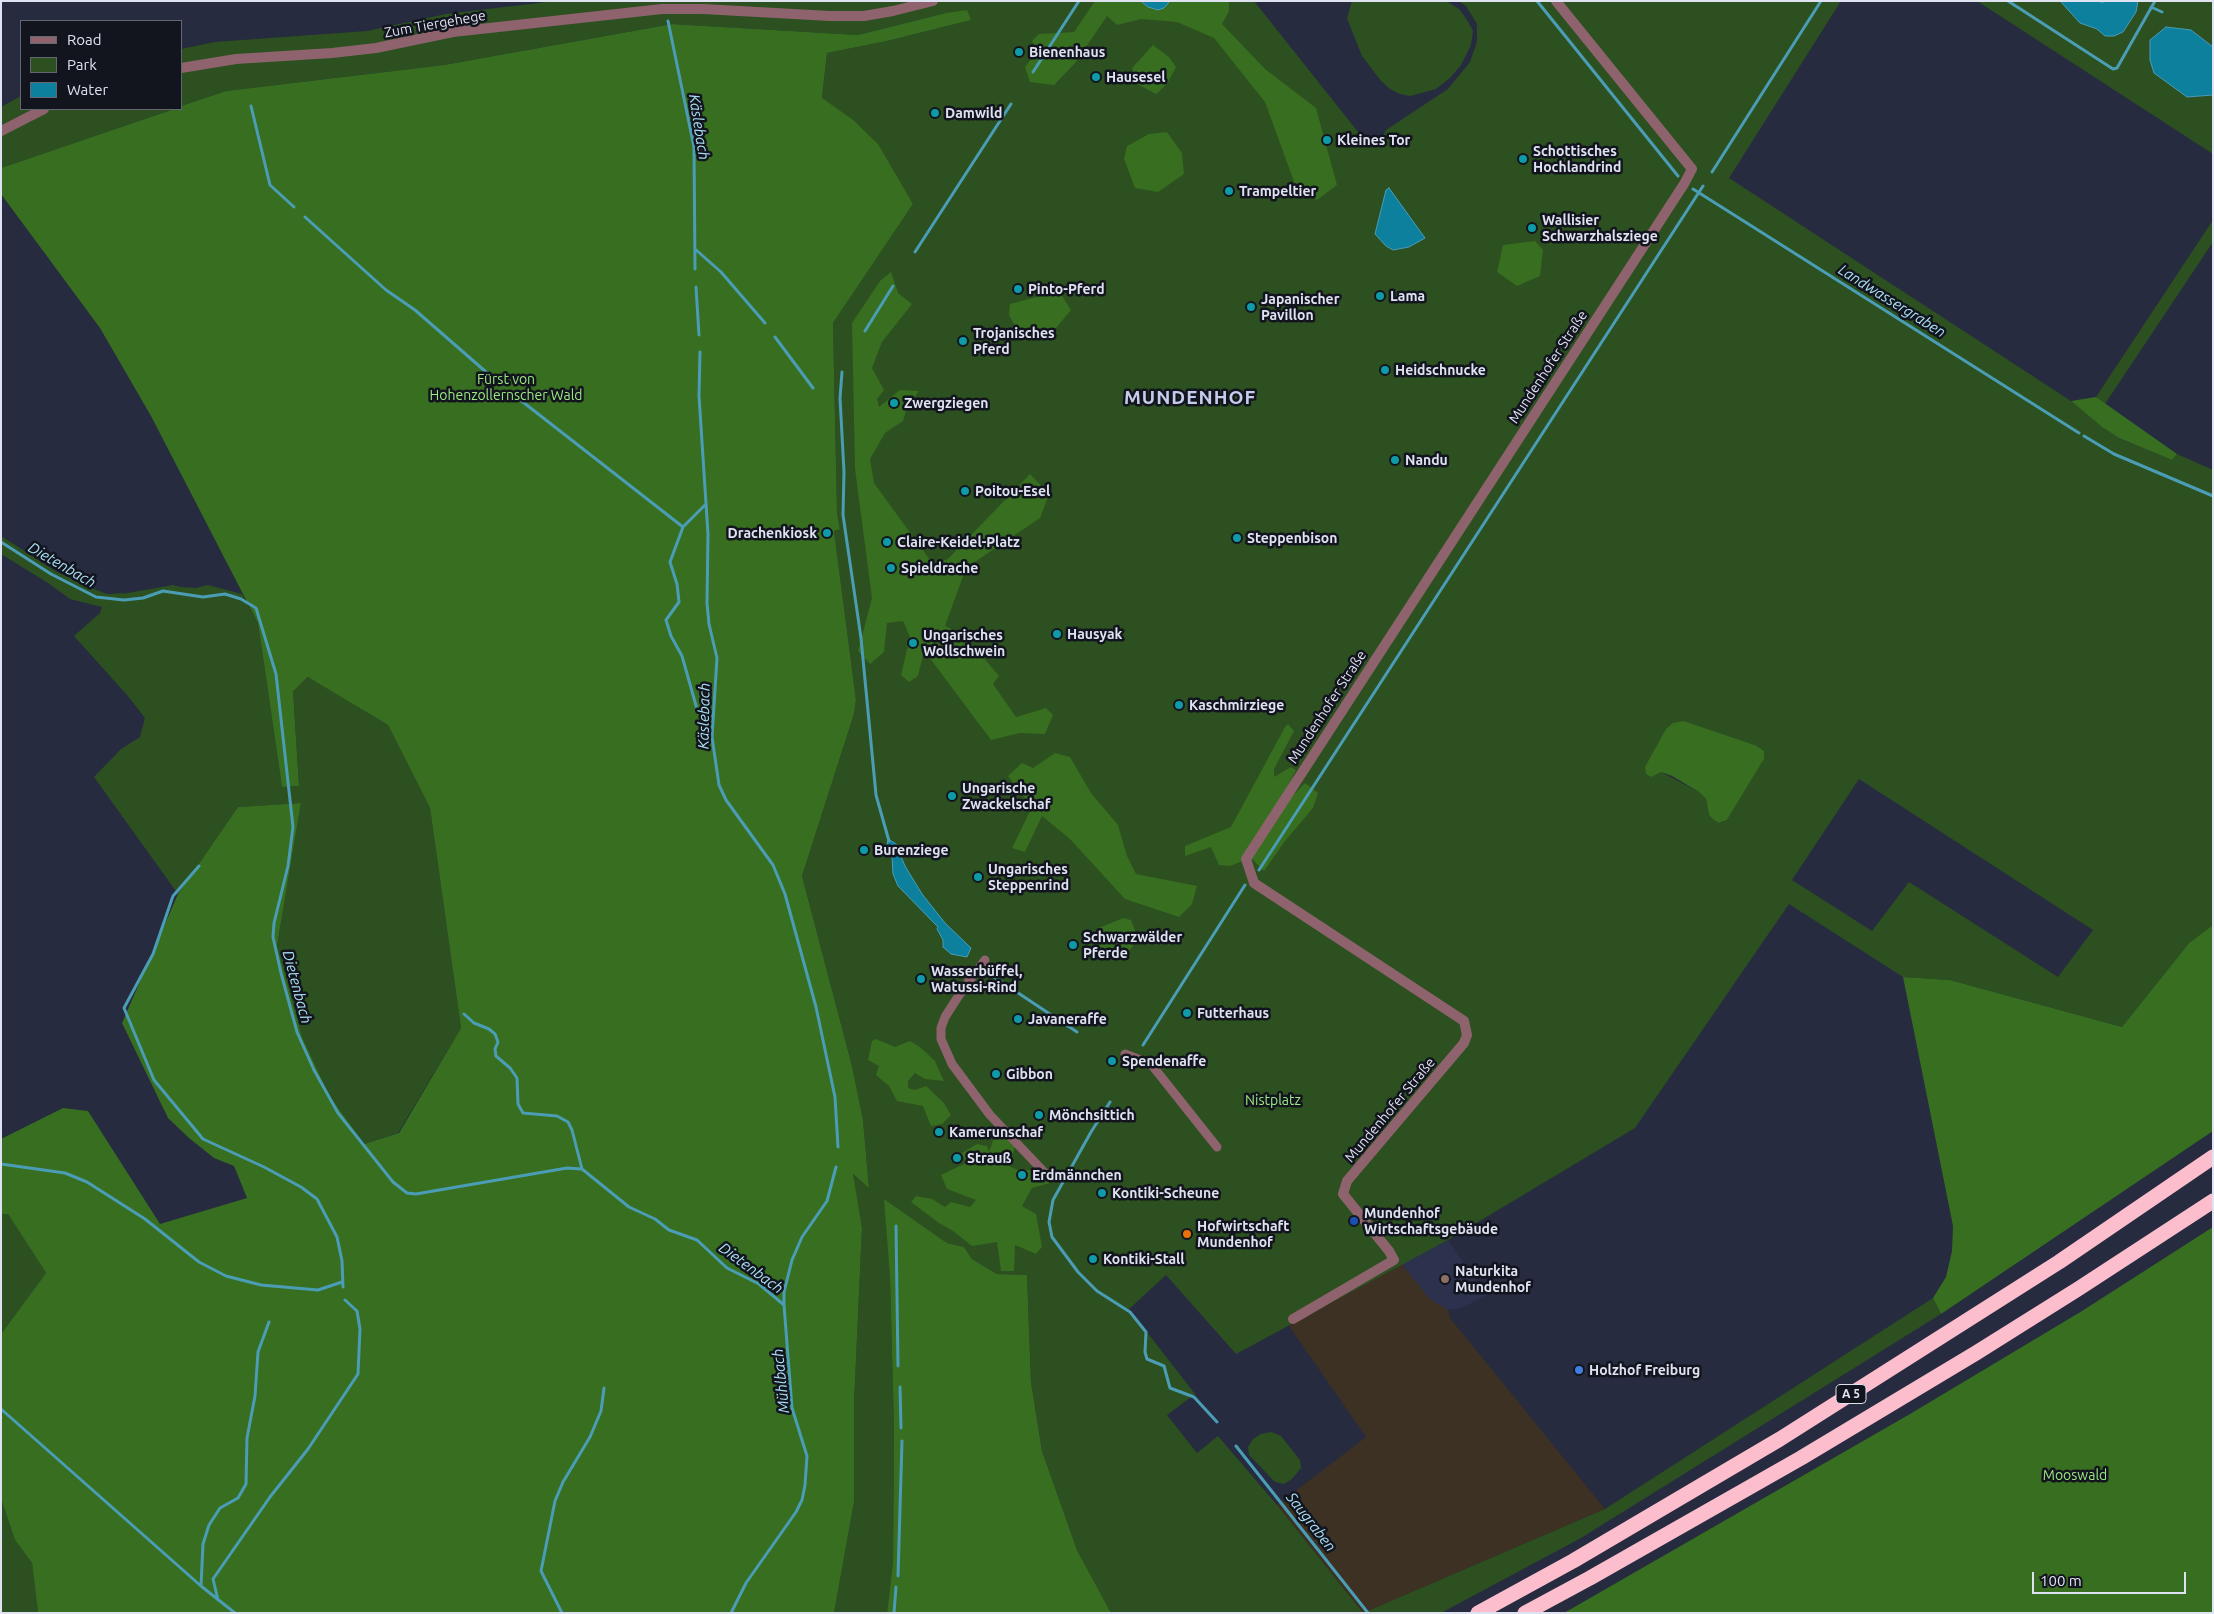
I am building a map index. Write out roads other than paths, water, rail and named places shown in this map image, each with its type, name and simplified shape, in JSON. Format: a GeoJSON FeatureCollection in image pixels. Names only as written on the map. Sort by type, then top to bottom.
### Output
{"type":"FeatureCollection","features":[{"type":"Feature","properties":{"kind":"highway","name":"A 5"},"geometry":{"type":"LineString","coordinates":[[1478,1613],[1574,1561],[1780,1439],[2059,1262],[2213,1157]]}},
{"type":"Feature","properties":{"kind":"highway","name":"A 5"},"geometry":{"type":"LineString","coordinates":[[1524,1613],[1590,1578],[1801,1458],[1968,1358],[2078,1290],[2213,1200]]}},
{"type":"Feature","properties":{"kind":"street","name":"Zum Tiergehege"},"geometry":{"type":"LineString","coordinates":[[182,68],[236,59],[367,49],[453,32],[662,9],[864,16],[933,1]]}},
{"type":"Feature","properties":{"kind":"street","name":"Mundenhofer Straße"},"geometry":{"type":"LineString","coordinates":[[1293,1319],[1394,1260],[1389,1251],[1343,1194],[1347,1181],[1464,1043],[1467,1035],[1464,1022],[1254,883],[1246,859],[1692,169],[1556,1]]}},
{"type":"Feature","properties":{"kind":"street"},"geometry":{"type":"LineString","coordinates":[[1,131],[42,110]]}},
{"type":"Feature","properties":{"kind":"street"},"geometry":{"type":"LineString","coordinates":[[985,960],[945,1017],[941,1028],[941,1040],[952,1064],[990,1115],[1046,1174]]}},
{"type":"Feature","properties":{"kind":"street"},"geometry":{"type":"LineString","coordinates":[[1125,1054],[1151,1064],[1218,1147]]}},
{"type":"Feature","properties":{"kind":"water"},"geometry":{"type":"Polygon","coordinates":[[[1141,1],[1170,1],[1164,8],[1158,10],[1148,7],[1141,1]]]}},
{"type":"Feature","properties":{"kind":"water"},"geometry":{"type":"Polygon","coordinates":[[[2060,1],[2099,1],[2102,3],[2105,1],[2138,1],[2136,12],[2123,32],[2114,36],[2105,36],[2097,29],[2080,23],[2060,1]]]}},
{"type":"Feature","properties":{"kind":"water"},"geometry":{"type":"Polygon","coordinates":[[[2166,27],[2191,30],[2213,47],[2213,95],[2187,97],[2154,73],[2150,60],[2150,40],[2166,27]]]}},
{"type":"Feature","properties":{"kind":"water"},"geometry":{"type":"Polygon","coordinates":[[[1389,188],[1425,238],[1409,247],[1393,250],[1386,246],[1375,234],[1386,190],[1389,188]]]}},
{"type":"Feature","properties":{"kind":"water"},"geometry":{"type":"Polygon","coordinates":[[[888,839],[896,844],[905,866],[922,894],[945,923],[971,948],[967,957],[951,954],[943,947],[943,940],[937,929],[938,927],[898,886],[893,874],[892,857],[887,845],[888,839]]]}},
{"type":"Feature","properties":{"kind":"waterway"},"geometry":{"type":"LineString","coordinates":[[1033,72],[1079,1]]}},
{"type":"Feature","properties":{"kind":"waterway","name":"Landwassergraben"},"geometry":{"type":"LineString","coordinates":[[1537,1],[1678,176]]}},
{"type":"Feature","properties":{"kind":"waterway"},"geometry":{"type":"LineString","coordinates":[[1712,172],[1821,1]]}},
{"type":"Feature","properties":{"kind":"waterway"},"geometry":{"type":"LineString","coordinates":[[2008,1],[2113,69],[2117,68],[2155,1]]}},
{"type":"Feature","properties":{"kind":"waterway"},"geometry":{"type":"LineString","coordinates":[[2151,7],[2162,12]]}},
{"type":"Feature","properties":{"kind":"waterway","name":"Käslebach"},"geometry":{"type":"LineString","coordinates":[[668,21],[694,147],[695,269]]}},
{"type":"Feature","properties":{"kind":"waterway"},"geometry":{"type":"LineString","coordinates":[[915,252],[1011,104]]}},
{"type":"Feature","properties":{"kind":"waterway"},"geometry":{"type":"LineString","coordinates":[[251,106],[270,185],[294,207]]}},
{"type":"Feature","properties":{"kind":"waterway"},"geometry":{"type":"LineString","coordinates":[[1259,870],[1703,186]]}},
{"type":"Feature","properties":{"kind":"waterway","name":"Landwassergraben"},"geometry":{"type":"LineString","coordinates":[[1693,189],[2079,433]]}},
{"type":"Feature","properties":{"kind":"waterway"},"geometry":{"type":"LineString","coordinates":[[305,217],[386,290],[415,310],[501,385]]}},
{"type":"Feature","properties":{"kind":"waterway"},"geometry":{"type":"LineString","coordinates":[[695,249],[721,272],[765,323]]}},
{"type":"Feature","properties":{"kind":"waterway"},"geometry":{"type":"LineString","coordinates":[[865,331],[893,286]]}},
{"type":"Feature","properties":{"kind":"waterway","name":"Käslebach"},"geometry":{"type":"LineString","coordinates":[[696,287],[699,335]]}},
{"type":"Feature","properties":{"kind":"waterway"},"geometry":{"type":"LineString","coordinates":[[775,337],[813,388]]}},
{"type":"Feature","properties":{"kind":"waterway","name":"Käslebach"},"geometry":{"type":"LineString","coordinates":[[700,352],[699,396],[708,534],[707,603],[709,624],[717,658],[712,737],[719,785],[726,800],[773,865],[785,894],[816,1007],[835,1097],[838,1147]]}},
{"type":"Feature","properties":{"kind":"waterway"},"geometry":{"type":"LineString","coordinates":[[842,372],[840,398],[844,472],[843,515],[861,638],[876,795],[889,841]]}},
{"type":"Feature","properties":{"kind":"waterway"},"geometry":{"type":"LineString","coordinates":[[519,399],[683,527]]}},
{"type":"Feature","properties":{"kind":"waterway","name":"Landwassergraben"},"geometry":{"type":"LineString","coordinates":[[2084,436],[2114,454],[2213,496]]}},
{"type":"Feature","properties":{"kind":"waterway","name":"Mühlbach"},"geometry":{"type":"LineString","coordinates":[[705,505],[683,527],[670,562],[677,584],[679,602],[666,620],[671,636],[682,656],[697,709],[713,718]]}},
{"type":"Feature","properties":{"kind":"waterway","name":"Dietenbach"},"geometry":{"type":"LineString","coordinates":[[1,542],[51,574],[96,597],[124,600],[143,598],[163,591],[203,597],[225,594],[241,599],[256,608],[276,674],[293,827],[288,866],[274,923],[273,937],[281,973],[297,1032],[314,1070],[338,1113],[393,1182],[407,1193],[416,1194],[567,1168],[582,1169],[629,1207],[655,1219],[669,1230],[697,1240],[727,1268],[759,1284],[784,1305]]}},
{"type":"Feature","properties":{"kind":"waterway"},"geometry":{"type":"LineString","coordinates":[[199,866],[173,896],[153,954],[124,1008],[154,1080],[203,1139],[264,1167],[301,1187],[317,1199],[337,1237],[342,1261],[343,1287]]}},
{"type":"Feature","properties":{"kind":"waterway"},"geometry":{"type":"LineString","coordinates":[[1143,1045],[1245,885]]}},
{"type":"Feature","properties":{"kind":"waterway"},"geometry":{"type":"LineString","coordinates":[[988,973],[1077,1032]]}},
{"type":"Feature","properties":{"kind":"waterway"},"geometry":{"type":"LineString","coordinates":[[464,1014],[474,1023],[489,1029],[495,1034],[498,1042],[495,1049],[496,1056],[510,1068],[517,1078],[518,1104],[523,1113],[557,1116],[568,1122],[572,1130],[582,1169]]}},
{"type":"Feature","properties":{"kind":"waterway"},"geometry":{"type":"LineString","coordinates":[[1110,1102],[1053,1200],[1049,1222],[1052,1237],[1078,1272],[1097,1291],[1130,1312],[1146,1332],[1145,1352],[1147,1359],[1164,1366],[1170,1388],[1194,1397],[1217,1422]]}},
{"type":"Feature","properties":{"kind":"waterway"},"geometry":{"type":"LineString","coordinates":[[1,1164],[65,1173],[87,1182],[145,1219],[199,1262],[226,1276],[261,1285],[318,1290],[342,1282]]}},
{"type":"Feature","properties":{"kind":"waterway","name":"Mühlbach"},"geometry":{"type":"LineString","coordinates":[[731,1613],[746,1583],[796,1512],[802,1500],[807,1456],[792,1408],[784,1292],[792,1260],[802,1237],[827,1201],[836,1167]]}},
{"type":"Feature","properties":{"kind":"waterway"},"geometry":{"type":"LineString","coordinates":[[896,1226],[898,1366]]}},
{"type":"Feature","properties":{"kind":"waterway"},"geometry":{"type":"LineString","coordinates":[[218,1600],[213,1579],[270,1497],[308,1449],[358,1374],[360,1329],[357,1311],[345,1300]]}},
{"type":"Feature","properties":{"kind":"waterway"},"geometry":{"type":"LineString","coordinates":[[201,1586],[203,1544],[209,1525],[220,1508],[238,1498],[246,1484],[247,1438],[255,1396],[258,1352],[269,1322]]}},
{"type":"Feature","properties":{"kind":"waterway"},"geometry":{"type":"LineString","coordinates":[[900,1387],[901,1428]]}},
{"type":"Feature","properties":{"kind":"waterway"},"geometry":{"type":"LineString","coordinates":[[562,1613],[541,1571],[555,1501],[563,1482],[590,1437],[601,1411],[604,1388]]}},
{"type":"Feature","properties":{"kind":"waterway"},"geometry":{"type":"LineString","coordinates":[[1,1409],[201,1586],[235,1613]]}},
{"type":"Feature","properties":{"kind":"waterway"},"geometry":{"type":"LineString","coordinates":[[898,1576],[902,1441]]}},
{"type":"Feature","properties":{"kind":"waterway","name":"Saugraben"},"geometry":{"type":"LineString","coordinates":[[1236,1446],[1368,1613]]}},
{"type":"Feature","properties":{"kind":"waterway"},"geometry":{"type":"LineString","coordinates":[[894,1613],[896,1587]]}},
{"type":"Feature","properties":{"kind":"place","name":"Bienenhaus"},"geometry":{"type":"Point","coordinates":[1019,52]}},
{"type":"Feature","properties":{"kind":"place","name":"Hausesel"},"geometry":{"type":"Point","coordinates":[1096,77]}},
{"type":"Feature","properties":{"kind":"place","name":"Damwild"},"geometry":{"type":"Point","coordinates":[935,113]}},
{"type":"Feature","properties":{"kind":"place","name":"Kleines Tor"},"geometry":{"type":"Point","coordinates":[1327,140]}},
{"type":"Feature","properties":{"kind":"place","name":"Schottisches Hochlandrind"},"geometry":{"type":"Point","coordinates":[1523,159]}},
{"type":"Feature","properties":{"kind":"place","name":"Trampeltier"},"geometry":{"type":"Point","coordinates":[1229,191]}},
{"type":"Feature","properties":{"kind":"place","name":"Wallisier Schwarzhalsziege"},"geometry":{"type":"Point","coordinates":[1532,228]}},
{"type":"Feature","properties":{"kind":"place","name":"Pinto-Pferd"},"geometry":{"type":"Point","coordinates":[1018,289]}},
{"type":"Feature","properties":{"kind":"place","name":"Lama"},"geometry":{"type":"Point","coordinates":[1380,296]}},
{"type":"Feature","properties":{"kind":"place","name":"Japanischer Pavillon"},"geometry":{"type":"Point","coordinates":[1251,307]}},
{"type":"Feature","properties":{"kind":"place","name":"Trojanisches Pferd"},"geometry":{"type":"Point","coordinates":[963,341]}},
{"type":"Feature","properties":{"kind":"place","name":"Heidschnucke"},"geometry":{"type":"Point","coordinates":[1385,370]}},
{"type":"Feature","properties":{"kind":"place","name":"Zwergziegen"},"geometry":{"type":"Point","coordinates":[894,403]}},
{"type":"Feature","properties":{"kind":"place","name":"Nandu"},"geometry":{"type":"Point","coordinates":[1395,460]}},
{"type":"Feature","properties":{"kind":"place","name":"Poitou-Esel"},"geometry":{"type":"Point","coordinates":[965,491]}},
{"type":"Feature","properties":{"kind":"place","name":"Drachenkiosk"},"geometry":{"type":"Point","coordinates":[827,533]}},
{"type":"Feature","properties":{"kind":"place","name":"Steppenbison"},"geometry":{"type":"Point","coordinates":[1237,538]}},
{"type":"Feature","properties":{"kind":"place","name":"Claire-Keidel-Platz"},"geometry":{"type":"Point","coordinates":[887,542]}},
{"type":"Feature","properties":{"kind":"place","name":"Spieldrache"},"geometry":{"type":"Point","coordinates":[891,568]}},
{"type":"Feature","properties":{"kind":"place","name":"Hausyak"},"geometry":{"type":"Point","coordinates":[1057,634]}},
{"type":"Feature","properties":{"kind":"place","name":"Ungarisches Wollschwein"},"geometry":{"type":"Point","coordinates":[913,643]}},
{"type":"Feature","properties":{"kind":"place","name":"Kaschmirziege"},"geometry":{"type":"Point","coordinates":[1179,705]}},
{"type":"Feature","properties":{"kind":"place","name":"Ungarische Zwackelschaf"},"geometry":{"type":"Point","coordinates":[952,796]}},
{"type":"Feature","properties":{"kind":"place","name":"Burenziege"},"geometry":{"type":"Point","coordinates":[864,850]}},
{"type":"Feature","properties":{"kind":"place","name":"Ungarisches Steppenrind"},"geometry":{"type":"Point","coordinates":[978,877]}},
{"type":"Feature","properties":{"kind":"place","name":"Schwarzwälder Pferde"},"geometry":{"type":"Point","coordinates":[1073,945]}},
{"type":"Feature","properties":{"kind":"place","name":"Wasserbüffel, Watussi-Rind"},"geometry":{"type":"Point","coordinates":[921,979]}},
{"type":"Feature","properties":{"kind":"place","name":"Futterhaus"},"geometry":{"type":"Point","coordinates":[1187,1013]}},
{"type":"Feature","properties":{"kind":"place","name":"Javaneraffe"},"geometry":{"type":"Point","coordinates":[1018,1019]}},
{"type":"Feature","properties":{"kind":"place","name":"Spendenaffe"},"geometry":{"type":"Point","coordinates":[1112,1061]}},
{"type":"Feature","properties":{"kind":"place","name":"Gibbon"},"geometry":{"type":"Point","coordinates":[996,1074]}},
{"type":"Feature","properties":{"kind":"place","name":"Mönchsittich"},"geometry":{"type":"Point","coordinates":[1039,1115]}},
{"type":"Feature","properties":{"kind":"place","name":"Kamerunschaf"},"geometry":{"type":"Point","coordinates":[939,1132]}},
{"type":"Feature","properties":{"kind":"place","name":"Strauß"},"geometry":{"type":"Point","coordinates":[957,1158]}},
{"type":"Feature","properties":{"kind":"place","name":"Erdmännchen"},"geometry":{"type":"Point","coordinates":[1022,1175]}},
{"type":"Feature","properties":{"kind":"place","name":"Kontiki-Scheune"},"geometry":{"type":"Point","coordinates":[1102,1193]}},
{"type":"Feature","properties":{"kind":"place","name":"Mundenhof Wirtschaftsgebäude"},"geometry":{"type":"Point","coordinates":[1354,1221]}},
{"type":"Feature","properties":{"kind":"place","name":"Hofwirtschaft Mundenhof"},"geometry":{"type":"Point","coordinates":[1187,1234]}},
{"type":"Feature","properties":{"kind":"place","name":"Kontiki-Stall"},"geometry":{"type":"Point","coordinates":[1093,1259]}},
{"type":"Feature","properties":{"kind":"place","name":"Naturkita Mundenhof"},"geometry":{"type":"Point","coordinates":[1445,1279]}},
{"type":"Feature","properties":{"kind":"place","name":"Holzhof Freiburg"},"geometry":{"type":"Point","coordinates":[1579,1370]}},
{"type":"Feature","properties":{"kind":"district","name":"MUNDENHOF"},"geometry":{"type":"Point","coordinates":[1190,398]}},
{"type":"Feature","properties":{"kind":"park label","name":"Fürst von Hohenzollernscher Wald"},"geometry":{"type":"Point","coordinates":[506,388]}},
{"type":"Feature","properties":{"kind":"park label","name":"Nistplatz"},"geometry":{"type":"Point","coordinates":[1273,1100]}},
{"type":"Feature","properties":{"kind":"park label","name":"Mooswald"},"geometry":{"type":"Point","coordinates":[2075,1475]}}]}
